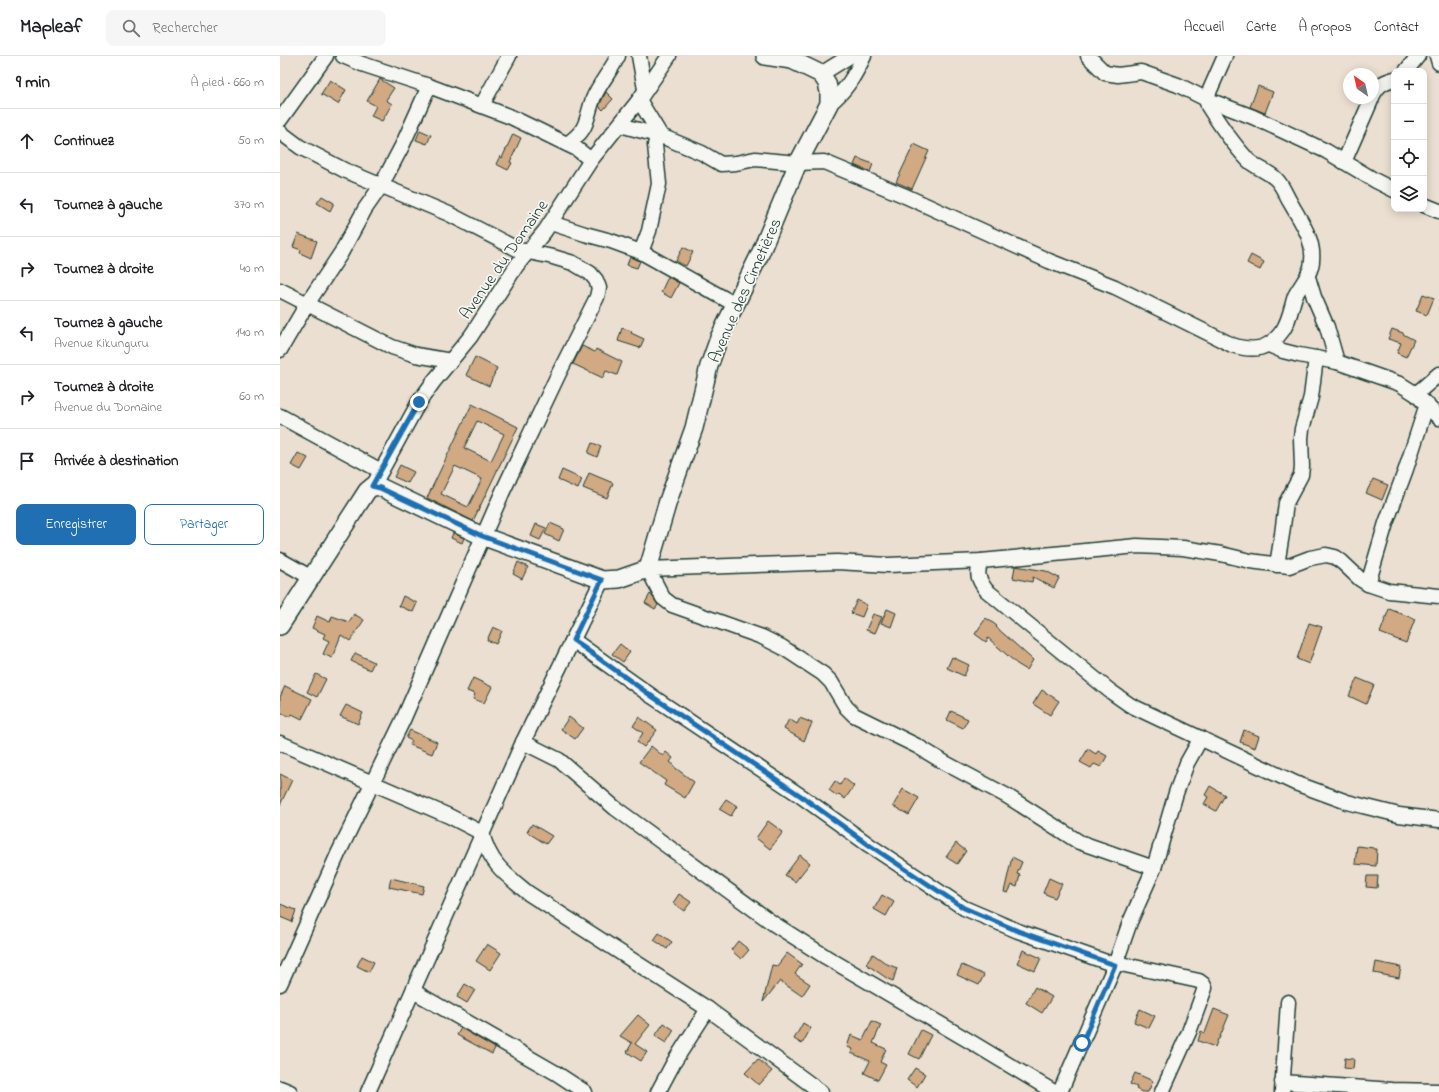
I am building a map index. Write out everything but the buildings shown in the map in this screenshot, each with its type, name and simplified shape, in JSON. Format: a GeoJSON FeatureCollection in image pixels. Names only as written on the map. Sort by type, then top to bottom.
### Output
{"type":"FeatureCollection","features":[{"type":"Feature","properties":{"kind":"street"},"geometry":{"type":"LineString","coordinates":[[281,117],[326,56]]}},
{"type":"Feature","properties":{"kind":"street"},"geometry":{"type":"LineString","coordinates":[[343,56],[362,64],[482,105],[511,117],[577,149],[591,160]]}},
{"type":"Feature","properties":{"kind":"street"},"geometry":{"type":"LineString","coordinates":[[482,105],[509,56]]}},
{"type":"Feature","properties":{"kind":"street"},"geometry":{"type":"LineString","coordinates":[[567,144],[582,132],[589,117],[593,99],[618,56]]}},
{"type":"Feature","properties":{"kind":"street"},"geometry":{"type":"LineString","coordinates":[[639,56],[642,95],[661,136]]}},
{"type":"Feature","properties":{"kind":"street","name":"Avenue du Domaine"},"geometry":{"type":"LineString","coordinates":[[372,486],[419,402],[471,336],[517,265],[551,223],[591,160],[620,125],[669,56]]}},
{"type":"Feature","properties":{"kind":"street"},"geometry":{"type":"LineString","coordinates":[[765,56],[792,60],[821,74],[827,83],[829,104]]}},
{"type":"Feature","properties":{"kind":"street"},"geometry":{"type":"LineString","coordinates":[[821,74],[850,56]]}},
{"type":"Feature","properties":{"kind":"street"},"geometry":{"type":"LineString","coordinates":[[829,104],[849,85],[864,56]]}},
{"type":"Feature","properties":{"kind":"street"},"geometry":{"type":"LineString","coordinates":[[1088,56],[1105,73],[1118,75],[1141,72],[1178,85],[1206,99],[1253,117],[1326,151],[1391,188]]}},
{"type":"Feature","properties":{"kind":"street"},"geometry":{"type":"LineString","coordinates":[[620,125],[661,136],[702,153],[722,164],[755,159],[798,164],[824,162],[903,195],[1049,261],[1115,287],[1232,345],[1246,349],[1260,348],[1269,345],[1279,336],[1288,322],[1295,298],[1301,285],[1308,277],[1312,260],[1311,243],[1308,233],[1282,187],[1275,178],[1250,161],[1238,148],[1213,114],[1206,99],[1225,56]]}},
{"type":"Feature","properties":{"kind":"street"},"geometry":{"type":"LineString","coordinates":[[1408,68],[1418,56]]}},
{"type":"Feature","properties":{"kind":"street"},"geometry":{"type":"LineString","coordinates":[[1437,56],[1439,63]]}},
{"type":"Feature","properties":{"kind":"street"},"geometry":{"type":"LineString","coordinates":[[1379,86],[1391,80]]}},
{"type":"Feature","properties":{"kind":"street"},"geometry":{"type":"LineString","coordinates":[[280,350],[307,304],[341,253],[365,209],[381,186],[402,146],[429,86]]}},
{"type":"Feature","properties":{"kind":"street","name":"Avenue des Cimetières"},"geometry":{"type":"LineString","coordinates":[[648,570],[668,501],[694,428],[709,366],[719,338],[760,254],[798,164],[829,104]]}},
{"type":"Feature","properties":{"kind":"street"},"geometry":{"type":"LineString","coordinates":[[1344,162],[1369,104]]}},
{"type":"Feature","properties":{"kind":"street"},"geometry":{"type":"LineString","coordinates":[[280,132],[300,147],[344,170],[450,214],[519,250],[573,263],[590,273],[596,280],[599,288],[597,297],[558,374],[482,536],[403,720],[335,861],[280,984]]}},
{"type":"Feature","properties":{"kind":"street"},"geometry":{"type":"LineString","coordinates":[[641,252],[660,184],[655,145],[656,140],[661,136]]}},
{"type":"Feature","properties":{"kind":"street"},"geometry":{"type":"LineString","coordinates":[[810,143],[824,162]]}},
{"type":"Feature","properties":{"kind":"street"},"geometry":{"type":"LineString","coordinates":[[1427,206],[1439,211]]}},
{"type":"Feature","properties":{"kind":"street"},"geometry":{"type":"LineString","coordinates":[[551,223],[611,241],[641,252],[736,304]]}},
{"type":"Feature","properties":{"kind":"street"},"geometry":{"type":"LineString","coordinates":[[1308,277],[1314,297],[1327,327],[1337,362]]}},
{"type":"Feature","properties":{"kind":"street"},"geometry":{"type":"LineString","coordinates":[[280,290],[392,347],[416,355],[451,361]]}},
{"type":"Feature","properties":{"kind":"street"},"geometry":{"type":"LineString","coordinates":[[1269,345],[1283,351],[1337,362],[1400,384],[1416,394],[1439,418]]}},
{"type":"Feature","properties":{"kind":"street"},"geometry":{"type":"LineString","coordinates":[[1276,565],[1286,503],[1301,475],[1302,429],[1311,397],[1316,358]]}},
{"type":"Feature","properties":{"kind":"street"},"geometry":{"type":"LineString","coordinates":[[1416,394],[1439,374]]}},
{"type":"Feature","properties":{"kind":"street"},"geometry":{"type":"LineString","coordinates":[[1368,584],[1386,523],[1406,469],[1427,404]]}},
{"type":"Feature","properties":{"kind":"street"},"geometry":{"type":"LineString","coordinates":[[280,416],[381,471]]}},
{"type":"Feature","properties":{"kind":"street"},"geometry":{"type":"LineString","coordinates":[[280,626],[367,491],[372,486],[380,488],[482,536],[602,580],[619,578],[648,570],[837,562],[888,565],[981,561],[1137,546],[1183,548],[1221,554],[1250,561],[1289,566],[1310,558],[1326,555],[1335,557],[1368,584],[1389,591],[1439,596]]}},
{"type":"Feature","properties":{"kind":"street"},"geometry":{"type":"LineString","coordinates":[[280,560],[310,578]]}},
{"type":"Feature","properties":{"kind":"street"},"geometry":{"type":"LineString","coordinates":[[981,561],[977,571],[980,581],[994,598],[1059,648],[1110,691],[1130,705],[1295,783],[1347,802],[1399,815],[1439,820]]}},
{"type":"Feature","properties":{"kind":"street"},"geometry":{"type":"LineString","coordinates":[[648,570],[663,598],[672,605],[773,641],[823,674],[831,682],[846,708],[854,716],[916,746],[1007,796],[1079,842],[1154,868]]}},
{"type":"Feature","properties":{"kind":"street"},"geometry":{"type":"LineString","coordinates":[[368,1092],[523,742],[602,580]]}},
{"type":"Feature","properties":{"kind":"street"},"geometry":{"type":"LineString","coordinates":[[573,640],[653,697],[801,796],[869,845],[964,908],[1018,931],[1115,964],[1199,981],[1203,984],[1205,988],[1189,1032],[1162,1092]]}},
{"type":"Feature","properties":{"kind":"street"},"geometry":{"type":"LineString","coordinates":[[1060,1092],[1115,964],[1132,916],[1154,868],[1176,792],[1187,763],[1200,738]]}},
{"type":"Feature","properties":{"kind":"street"},"geometry":{"type":"LineString","coordinates":[[523,742],[559,760],[615,808],[774,924],[826,957],[1054,1092]]}},
{"type":"Feature","properties":{"kind":"street"},"geometry":{"type":"LineString","coordinates":[[280,743],[449,816],[482,833],[488,851],[494,862],[528,893],[708,1009],[821,1092]]}},
{"type":"Feature","properties":{"kind":"street"},"geometry":{"type":"LineString","coordinates":[[413,991],[556,1073],[585,1092]]}},
{"type":"Feature","properties":{"kind":"street"},"geometry":{"type":"LineString","coordinates":[[1288,1002],[1282,1087],[1439,1092]]}},
{"type":"Feature","properties":{"kind":"street"},"geometry":{"type":"LineString","coordinates":[[658,1092],[674,1062],[708,1009]]}},
{"type":"Feature","properties":{"kind":"street"},"geometry":{"type":"LineString","coordinates":[[280,1088],[290,1092]]}},
{"type":"Feature","properties":{"kind":"route"},"geometry":{"type":"LineString","coordinates":[[419,402],[372,486],[380,488],[482,536],[602,580],[573,640],[653,697],[801,796],[869,845],[964,908],[990,920],[1047,942],[1115,965],[1082,1043]]}}]}
